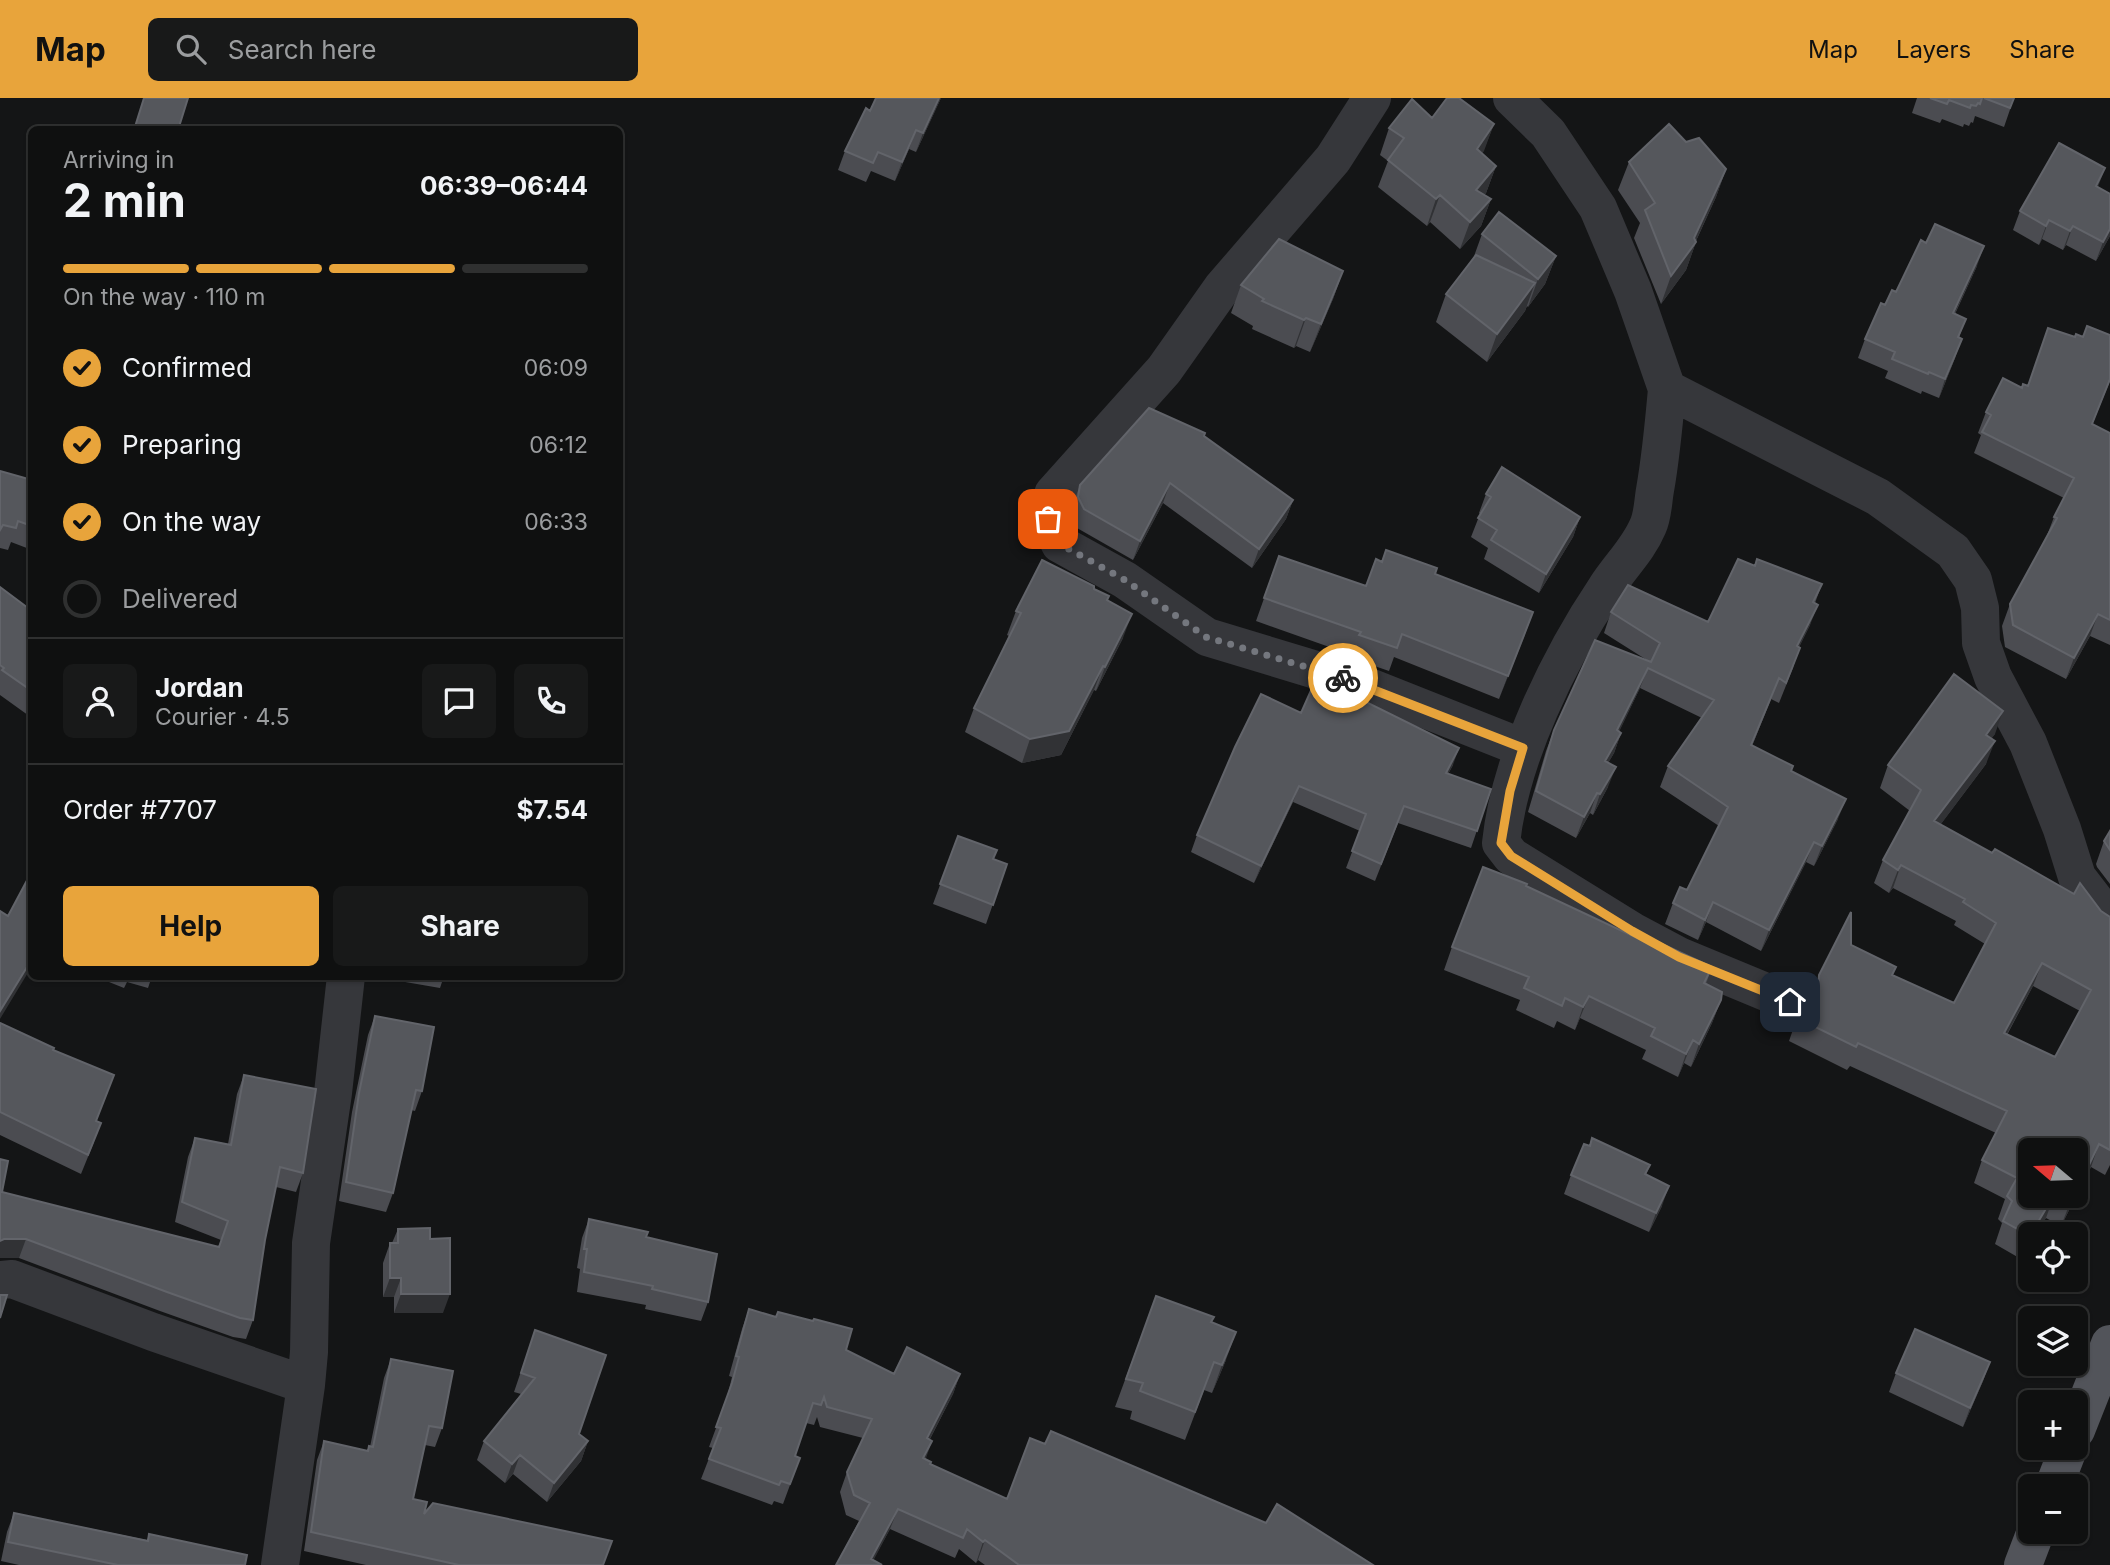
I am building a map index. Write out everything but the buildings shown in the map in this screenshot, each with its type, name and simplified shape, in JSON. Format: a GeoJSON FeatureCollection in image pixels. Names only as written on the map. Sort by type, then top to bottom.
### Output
{"type":"FeatureCollection","features":[{"type":"Feature","properties":{"kind":"main road"},"geometry":{"type":"LineString","coordinates":[[2088,1400],[2110,1344]]}},
{"type":"Feature","properties":{"kind":"main road"},"geometry":{"type":"LineString","coordinates":[[2023,1565],[2031,1544]]}},
{"type":"Feature","properties":{"kind":"street"},"geometry":{"type":"LineString","coordinates":[[1372,98],[1333,159],[1222,288],[1164,370],[1053,494],[1048,519],[1060,544],[1125,580],[1206,637],[1359,683],[1523,748]]}},
{"type":"Feature","properties":{"kind":"street"},"geometry":{"type":"LineString","coordinates":[[1513,98],[1548,133],[1598,208],[1633,291],[1667,389],[1662,450],[1649,523],[1638,548],[1607,586],[1567,652],[1523,748],[1503,822],[1501,843],[1511,856],[1679,957],[1790,1002]]}},
{"type":"Feature","properties":{"kind":"street"},"geometry":{"type":"LineString","coordinates":[[1667,389],[1878,496],[1953,551],[1973,580],[1980,608],[1980,643],[1993,677],[2028,743],[2062,829],[2077,877],[2110,920]]}},
{"type":"Feature","properties":{"kind":"street"},"geometry":{"type":"LineString","coordinates":[[279,1565],[306,1385],[311,1243],[334,1093],[346,980]]}},
{"type":"Feature","properties":{"kind":"street"},"geometry":{"type":"LineString","coordinates":[[0,1279],[12,1279],[306,1385]]}},
{"type":"Feature","properties":{"kind":"way so far"},"geometry":{"type":"LineString","coordinates":[[1048,519],[1060,544],[1125,580],[1206,637],[1343,678]]}},
{"type":"Feature","properties":{"kind":"route"},"geometry":{"type":"LineString","coordinates":[[1343,678],[1523,748],[1503,822],[1501,843],[1511,856],[1679,957],[1790,1002]]}}]}
